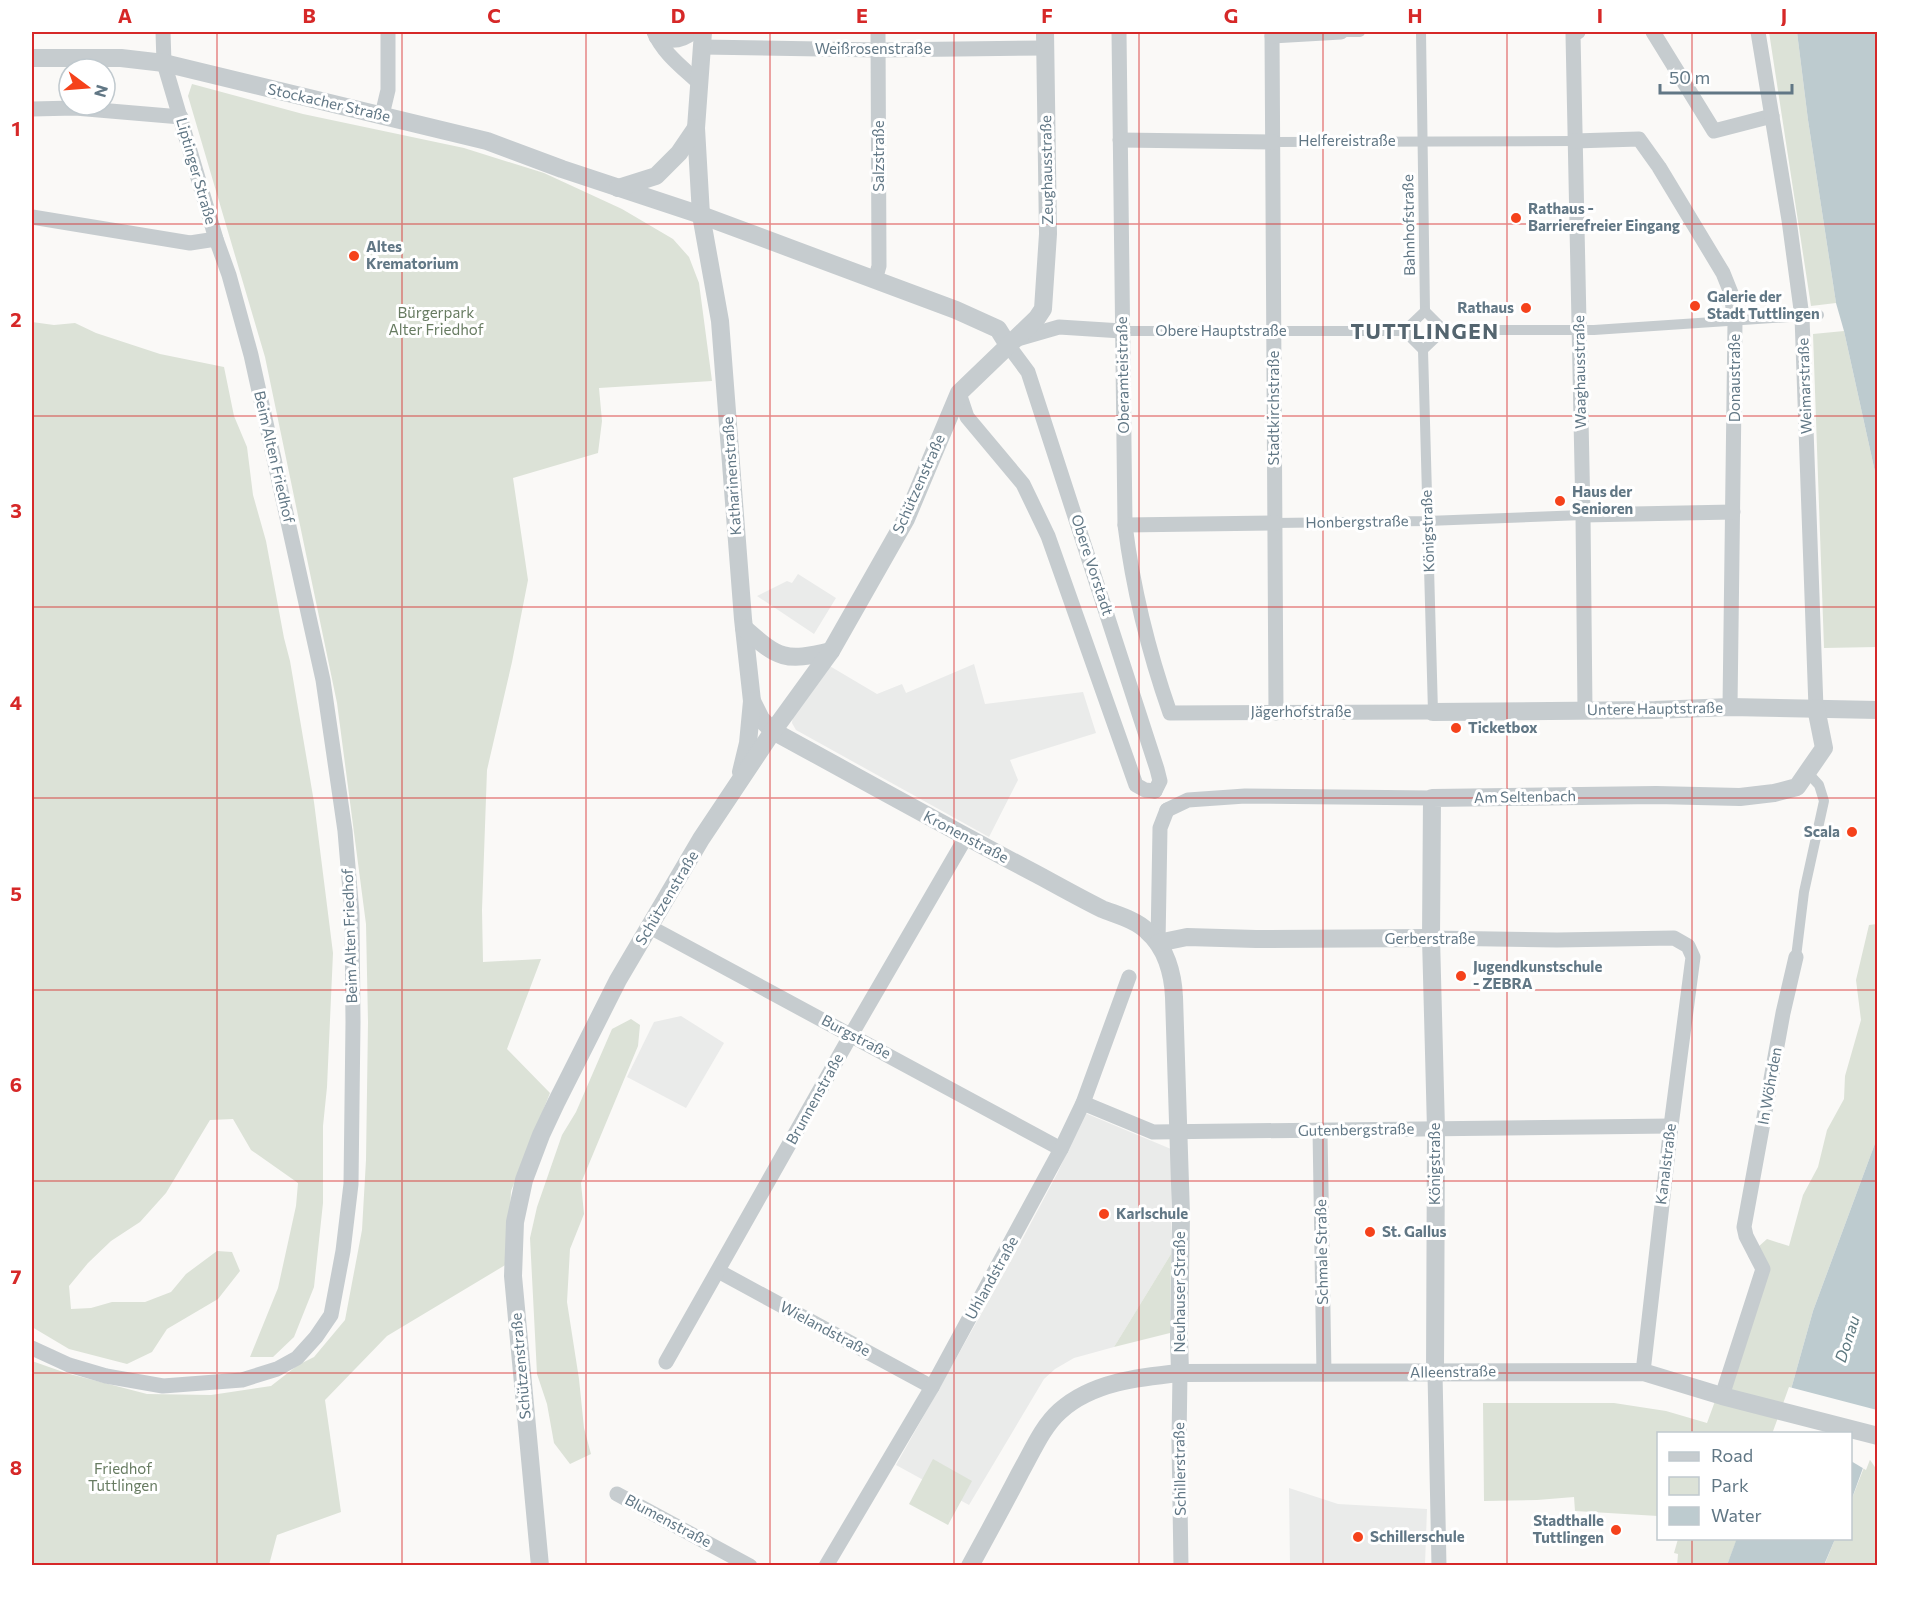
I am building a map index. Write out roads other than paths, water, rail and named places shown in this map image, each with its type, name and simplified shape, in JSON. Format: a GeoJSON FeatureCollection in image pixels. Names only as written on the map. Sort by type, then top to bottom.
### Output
{"type":"FeatureCollection","features":[{"type":"Feature","properties":{"kind":"street","name":"Liptinger Straße"},"geometry":{"type":"LineString","coordinates":[[32,217],[190,243],[216,239],[164,63],[163,32]]}},
{"type":"Feature","properties":{"kind":"street"},"geometry":{"type":"LineString","coordinates":[[382,115],[388,90],[388,32]]}},
{"type":"Feature","properties":{"kind":"street","name":"Salzstraße"},"geometry":{"type":"LineString","coordinates":[[875,280],[879,266],[878,32]]}},
{"type":"Feature","properties":{"kind":"street","name":"Oberamteistraße"},"geometry":{"type":"LineString","coordinates":[[1119,32],[1125,525],[1137,596],[1170,713]]}},
{"type":"Feature","properties":{"kind":"street"},"geometry":{"type":"LineString","coordinates":[[1272,34],[1360,32]]}},
{"type":"Feature","properties":{"kind":"street","name":"Bahnhofstraße"},"geometry":{"type":"LineString","coordinates":[[1421,32],[1425,311]]}},
{"type":"Feature","properties":{"kind":"street","name":"Waaghausstraße"},"geometry":{"type":"LineString","coordinates":[[1574,32],[1585,711]]}},
{"type":"Feature","properties":{"kind":"street"},"geometry":{"type":"LineString","coordinates":[[1653,32],[1714,131],[1772,116]]}},
{"type":"Feature","properties":{"kind":"street","name":"Weimarstraße"},"geometry":{"type":"LineString","coordinates":[[1758,32],[1791,231],[1802,317],[1816,708]]}},
{"type":"Feature","properties":{"kind":"street"},"geometry":{"type":"LineString","coordinates":[[655,34],[670,56],[699,83]]}},
{"type":"Feature","properties":{"kind":"street","name":"Weißrosenstraße"},"geometry":{"type":"LineString","coordinates":[[655,34],[672,41],[689,36],[879,50],[1045,40]]}},
{"type":"Feature","properties":{"kind":"street","name":"Stadtkirchstraße"},"geometry":{"type":"LineString","coordinates":[[1272,34],[1276,713]]}},
{"type":"Feature","properties":{"kind":"street","name":"Katharinenstraße"},"geometry":{"type":"LineString","coordinates":[[699,37],[696,128],[701,215],[720,321],[744,628],[752,701],[761,719],[773,731]]}},
{"type":"Feature","properties":{"kind":"street","name":"Zeughausstraße"},"geometry":{"type":"LineString","coordinates":[[1043,309],[1048,234],[1045,40]]}},
{"type":"Feature","properties":{"kind":"street","name":"Stockacher Straße"},"geometry":{"type":"LineString","coordinates":[[32,58],[121,58],[164,63],[487,141],[701,215]]}},
{"type":"Feature","properties":{"kind":"street"},"geometry":{"type":"LineString","coordinates":[[32,109],[75,108],[181,117]]}},
{"type":"Feature","properties":{"kind":"street"},"geometry":{"type":"LineString","coordinates":[[618,188],[656,176],[679,153],[696,128]]}},
{"type":"Feature","properties":{"kind":"street","name":"Donaustraße"},"geometry":{"type":"LineString","coordinates":[[1574,141],[1639,139],[1659,167],[1723,273],[1731,293],[1735,322],[1730,707]]}},
{"type":"Feature","properties":{"kind":"street","name":"Helfereistraße"},"geometry":{"type":"LineString","coordinates":[[1120,140],[1574,141]]}},
{"type":"Feature","properties":{"kind":"street"},"geometry":{"type":"LineString","coordinates":[[701,215],[988,323],[998,329],[1011,343]]}},
{"type":"Feature","properties":{"kind":"street","name":"Beim Alten Friedhof"},"geometry":{"type":"LineString","coordinates":[[32,1348],[69,1365],[96,1374],[163,1386],[242,1380],[277,1369],[297,1358],[316,1337],[331,1315],[337,1294],[350,1195],[351,1161],[352,914],[345,831],[323,680],[251,355],[229,275],[216,239]]}},
{"type":"Feature","properties":{"kind":"street","name":"Schützenstraße"},"geometry":{"type":"LineString","coordinates":[[540,1566],[513,1276],[515,1222],[524,1180],[556,1103],[618,980],[701,839],[773,731],[831,651],[906,519],[959,393],[1037,318],[1043,309]]}},
{"type":"Feature","properties":{"kind":"street"},"geometry":{"type":"LineString","coordinates":[[1444,330],[1425,311],[1404,331],[1423,350],[1444,330],[1579,331],[1819,315]]}},
{"type":"Feature","properties":{"kind":"street","name":"Obere Hauptstraße"},"geometry":{"type":"LineString","coordinates":[[1011,343],[1059,327],[1122,331],[1404,331]]}},
{"type":"Feature","properties":{"kind":"street","name":"Obere Vorstadt"},"geometry":{"type":"LineString","coordinates":[[1011,343],[1028,372],[1157,769],[1160,781],[1155,791]]}},
{"type":"Feature","properties":{"kind":"street","name":"Königstraße"},"geometry":{"type":"LineString","coordinates":[[1423,350],[1432,711]]}},
{"type":"Feature","properties":{"kind":"street","name":"Obere Vorstadt"},"geometry":{"type":"LineString","coordinates":[[959,393],[967,417],[1023,484],[1048,536],[1136,785],[1145,790],[1155,791]]}},
{"type":"Feature","properties":{"kind":"street","name":"Honbergstraße"},"geometry":{"type":"LineString","coordinates":[[1125,525],[1427,521],[1733,512]]}},
{"type":"Feature","properties":{"kind":"street"},"geometry":{"type":"LineString","coordinates":[[744,628],[764,646],[782,656],[801,658],[831,651]]}},
{"type":"Feature","properties":{"kind":"street"},"geometry":{"type":"LineString","coordinates":[[737,785],[748,743],[752,701]]}},
{"type":"Feature","properties":{"kind":"street","name":"Untere Hauptstraße"},"geometry":{"type":"LineString","coordinates":[[1432,711],[1585,711],[1730,707],[1878,710]]}},
{"type":"Feature","properties":{"kind":"street","name":"Am Seltenbach"},"geometry":{"type":"LineString","coordinates":[[1167,810],[1188,800],[1245,796],[1432,798],[1656,795],[1740,797],[1774,794],[1797,787],[1824,748],[1816,708]]}},
{"type":"Feature","properties":{"kind":"street","name":"Jägerhofstraße"},"geometry":{"type":"LineString","coordinates":[[1170,713],[1432,711]]}},
{"type":"Feature","properties":{"kind":"street","name":"Kronenstraße"},"geometry":{"type":"LineString","coordinates":[[773,731],[966,837],[1100,908],[1147,930],[1158,943]]}},
{"type":"Feature","properties":{"kind":"street","name":"In Wöhrden"},"geometry":{"type":"LineString","coordinates":[[1722,1396],[1764,1269],[1746,1236],[1744,1227],[1796,957],[1804,892],[1824,801],[1819,785],[1807,772]]}},
{"type":"Feature","properties":{"kind":"street","name":"Obere Vorstadt"},"geometry":{"type":"LineString","coordinates":[[1155,791],[1167,810]]}},
{"type":"Feature","properties":{"kind":"street","name":"Königstraße"},"geometry":{"type":"LineString","coordinates":[[1432,798],[1431,938],[1436,1129],[1435,1373],[1439,1566]]}},
{"type":"Feature","properties":{"kind":"street"},"geometry":{"type":"LineString","coordinates":[[1158,943],[1160,828],[1167,810]]}},
{"type":"Feature","properties":{"kind":"street","name":"Brunnenstraße"},"geometry":{"type":"LineString","coordinates":[[666,1362],[966,837]]}},
{"type":"Feature","properties":{"kind":"street","name":"Burgstraße"},"geometry":{"type":"LineString","coordinates":[[650,927],[1061,1149]]}},
{"type":"Feature","properties":{"kind":"street","name":"Gerberstraße"},"geometry":{"type":"LineString","coordinates":[[1158,943],[1187,937],[1557,940],[1674,938],[1688,946],[1693,957]]}},
{"type":"Feature","properties":{"kind":"street","name":"Neuhauser Straße"},"geometry":{"type":"LineString","coordinates":[[970,1566],[1036,1443],[1059,1411],[1101,1387],[1151,1376],[1180,1373],[1179,1132],[1173,981],[1168,963],[1158,943]]}},
{"type":"Feature","properties":{"kind":"street","name":"Kanalstraße"},"geometry":{"type":"LineString","coordinates":[[1643,1372],[1693,957]]}},
{"type":"Feature","properties":{"kind":"street","name":"Uhlandstraße"},"geometry":{"type":"LineString","coordinates":[[826,1566],[932,1387],[1061,1149],[1083,1103],[1129,977]]}},
{"type":"Feature","properties":{"kind":"street","name":"Gutenbergstraße"},"geometry":{"type":"LineString","coordinates":[[1083,1103],[1153,1132],[1671,1126]]}},
{"type":"Feature","properties":{"kind":"street","name":"Schmale Straße"},"geometry":{"type":"LineString","coordinates":[[1320,1130],[1324,1374]]}},
{"type":"Feature","properties":{"kind":"street","name":"Wielandstraße"},"geometry":{"type":"LineString","coordinates":[[718,1271],[932,1387]]}},
{"type":"Feature","properties":{"kind":"street","name":"Alleenstraße"},"geometry":{"type":"LineString","coordinates":[[1180,1373],[1643,1372],[1722,1396],[1878,1436]]}},
{"type":"Feature","properties":{"kind":"street","name":"Schillerstraße"},"geometry":{"type":"LineString","coordinates":[[1180,1373],[1181,1566]]}},
{"type":"Feature","properties":{"kind":"street","name":"Blumenstraße"},"geometry":{"type":"LineString","coordinates":[[617,1494],[750,1566]]}},
{"type":"Feature","properties":{"kind":"water"},"geometry":{"type":"Polygon","coordinates":[[[1797,32],[1877,32],[1877,481],[1836,303],[1797,32]]]}},
{"type":"Feature","properties":{"kind":"water","name":"Donau"},"geometry":{"type":"Polygon","coordinates":[[[1877,1138],[1877,1429],[1852,1498],[1852,1432],[1776,1432],[1790,1393],[1813,1311],[1877,1138]]]}},
{"type":"Feature","properties":{"kind":"water"},"geometry":{"type":"Polygon","coordinates":[[[1736,1540],[1835,1540],[1824,1565],[1727,1565],[1736,1540]]]}},
{"type":"Feature","properties":{"kind":"place","name":"Rathaus - Barrierefreier Eingang"},"geometry":{"type":"Point","coordinates":[1516,218]}},
{"type":"Feature","properties":{"kind":"place","name":"Altes Krematorium"},"geometry":{"type":"Point","coordinates":[354,256]}},
{"type":"Feature","properties":{"kind":"place","name":"Galerie der Stadt Tuttlingen"},"geometry":{"type":"Point","coordinates":[1695,306]}},
{"type":"Feature","properties":{"kind":"place","name":"Rathaus"},"geometry":{"type":"Point","coordinates":[1526,308]}},
{"type":"Feature","properties":{"kind":"place","name":"Haus der Senioren"},"geometry":{"type":"Point","coordinates":[1560,501]}},
{"type":"Feature","properties":{"kind":"place","name":"Ticketbox"},"geometry":{"type":"Point","coordinates":[1456,728]}},
{"type":"Feature","properties":{"kind":"place","name":"Scala"},"geometry":{"type":"Point","coordinates":[1852,832]}},
{"type":"Feature","properties":{"kind":"place","name":"Jugendkunstschule - ZEBRA"},"geometry":{"type":"Point","coordinates":[1461,976]}},
{"type":"Feature","properties":{"kind":"place","name":"Karlschule"},"geometry":{"type":"Point","coordinates":[1104,1214]}},
{"type":"Feature","properties":{"kind":"place","name":"St. Gallus"},"geometry":{"type":"Point","coordinates":[1370,1232]}},
{"type":"Feature","properties":{"kind":"place","name":"Stadthalle Tuttlingen"},"geometry":{"type":"Point","coordinates":[1616,1530]}},
{"type":"Feature","properties":{"kind":"place","name":"Schillerschule"},"geometry":{"type":"Point","coordinates":[1358,1537]}},
{"type":"Feature","properties":{"kind":"district","name":"TUTTLINGEN"},"geometry":{"type":"Point","coordinates":[1425,332]}},
{"type":"Feature","properties":{"kind":"park label","name":"Bürgerpark Alter Friedhof"},"geometry":{"type":"Point","coordinates":[436,322]}},
{"type":"Feature","properties":{"kind":"park label","name":"Friedhof Tuttlingen"},"geometry":{"type":"Point","coordinates":[123,1478]}}]}
